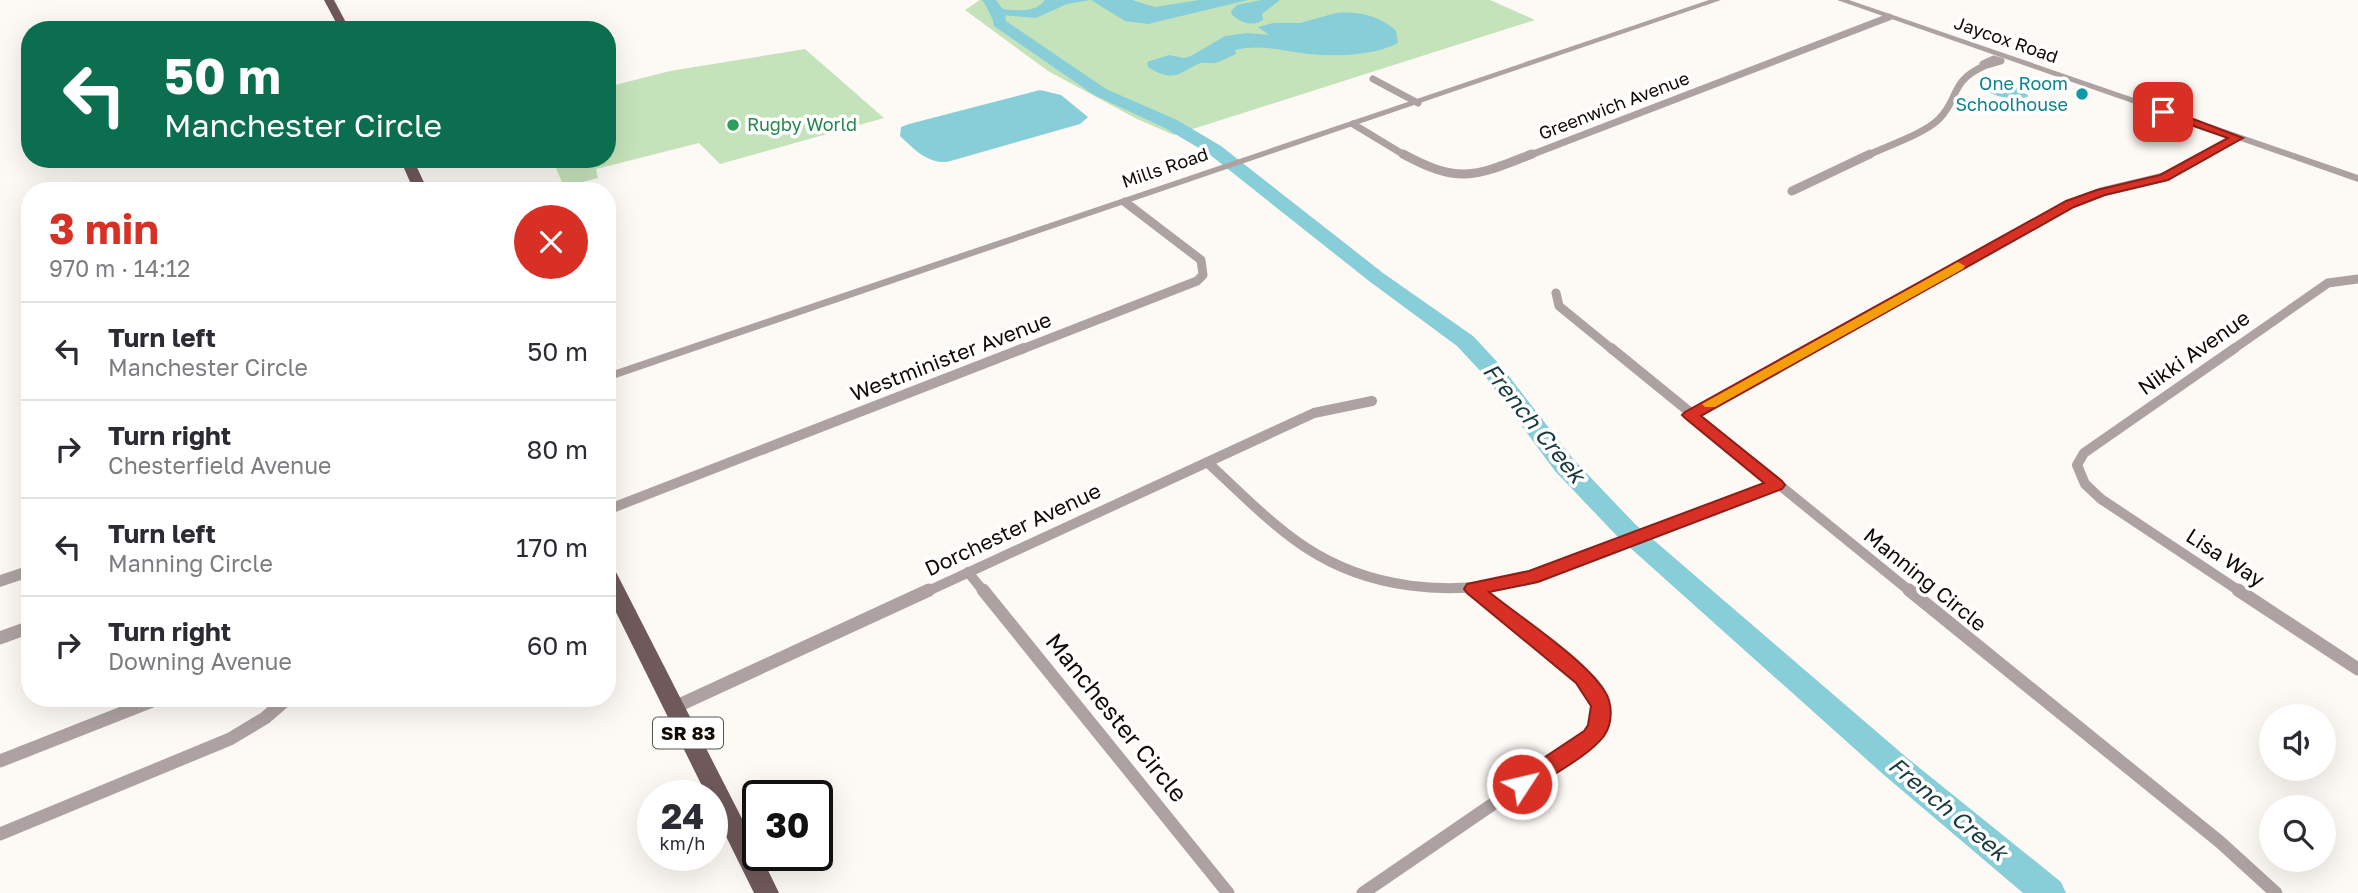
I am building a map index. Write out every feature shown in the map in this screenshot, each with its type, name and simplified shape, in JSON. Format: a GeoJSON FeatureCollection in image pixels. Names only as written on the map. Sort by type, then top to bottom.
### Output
{"type":"FeatureCollection","features":[{"type":"Feature","properties":{"kind":"main road"},"geometry":{"type":"LineString","coordinates":[[329,0],[340,21]]}},
{"type":"Feature","properties":{"kind":"main road","name":"SR 83"},"geometry":{"type":"LineString","coordinates":[[616,592],[767,893]]}},
{"type":"Feature","properties":{"kind":"street","name":"Mills Road"},"geometry":{"type":"LineString","coordinates":[[616,376],[1717,0]]}},
{"type":"Feature","properties":{"kind":"street","name":"Jaycox Road"},"geometry":{"type":"LineString","coordinates":[[1842,0],[2002,58],[2358,179]]}},
{"type":"Feature","properties":{"kind":"street","name":"Greenwich Avenue"},"geometry":{"type":"LineString","coordinates":[[1353,124],[1432,169],[1451,174],[1481,174],[1889,17]]}},
{"type":"Feature","properties":{"kind":"street"},"geometry":{"type":"LineString","coordinates":[[1792,191],[1932,125],[1947,111],[1960,81],[1984,66],[2001,61],[2002,58]]}},
{"type":"Feature","properties":{"kind":"street"},"geometry":{"type":"LineString","coordinates":[[1373,79],[1418,103]]}},
{"type":"Feature","properties":{"kind":"street"},"geometry":{"type":"LineString","coordinates":[[1690,415],[2070,204],[2101,192],[2164,177],[2238,138]]}},
{"type":"Feature","properties":{"kind":"street","name":"Westminister Avenue"},"geometry":{"type":"LineString","coordinates":[[616,507],[1197,281],[1203,275],[1201,260],[1125,202]]}},
{"type":"Feature","properties":{"kind":"street","name":"Nikki Avenue"},"geometry":{"type":"LineString","coordinates":[[2077,472],[2078,459],[2084,453],[2328,283],[2358,279]]}},
{"type":"Feature","properties":{"kind":"street","name":"Manning Circle"},"geometry":{"type":"LineString","coordinates":[[1556,293],[1559,306],[1690,415],[2220,842],[2277,893]]}},
{"type":"Feature","properties":{"kind":"street","name":"Dorchester Avenue"},"geometry":{"type":"LineString","coordinates":[[675,707],[1314,413],[1372,401]]}},
{"type":"Feature","properties":{"kind":"street"},"geometry":{"type":"LineString","coordinates":[[1207,462],[1294,538],[1335,563],[1396,584],[1473,589],[1523,580],[1777,485]]}},
{"type":"Feature","properties":{"kind":"street","name":"Lisa Way"},"geometry":{"type":"LineString","coordinates":[[2077,472],[2087,488],[2105,502],[2358,668]]}},
{"type":"Feature","properties":{"kind":"street","name":"Manchester Circle"},"geometry":{"type":"LineString","coordinates":[[968,572],[1228,893]]}},
{"type":"Feature","properties":{"kind":"street"},"geometry":{"type":"LineString","coordinates":[[0,581],[21,574]]}},
{"type":"Feature","properties":{"kind":"street"},"geometry":{"type":"LineString","coordinates":[[1363,893],[1591,737],[1598,728],[1601,706],[1590,684],[1473,589]]}},
{"type":"Feature","properties":{"kind":"street"},"geometry":{"type":"LineString","coordinates":[[0,638],[21,630]]}},
{"type":"Feature","properties":{"kind":"street"},"geometry":{"type":"LineString","coordinates":[[0,761],[137,707]]}},
{"type":"Feature","properties":{"kind":"street"},"geometry":{"type":"LineString","coordinates":[[0,834],[230,739],[278,707]]}},
{"type":"Feature","properties":{"kind":"green space"},"geometry":{"type":"Polygon","coordinates":[[[980,0],[1490,0],[1535,20],[1174,135],[1137,119],[1048,71],[965,10],[980,0]]]}},
{"type":"Feature","properties":{"kind":"green space","name":"Rugby World"},"geometry":{"type":"Polygon","coordinates":[[[805,49],[884,118],[720,164],[699,143],[616,164],[616,85],[670,71],[805,49]]]}},
{"type":"Feature","properties":{"kind":"green space","name":"Rugby World"},"geometry":{"type":"Polygon","coordinates":[[[556,168],[600,168],[596,169],[598,178],[583,182],[562,182],[556,168]]]}},
{"type":"Feature","properties":{"kind":"water"},"geometry":{"type":"Polygon","coordinates":[[[983,0],[995,0],[1000,9],[1018,10],[1036,7],[1045,0],[1091,0],[1067,4],[1036,18],[1002,15],[1004,23],[995,24],[983,0]]]}},
{"type":"Feature","properties":{"kind":"water"},"geometry":{"type":"Polygon","coordinates":[[[1091,0],[1132,0],[1155,7],[1199,0],[1248,0],[1148,24],[1125,21],[1091,0]]]}},
{"type":"Feature","properties":{"kind":"water"},"geometry":{"type":"Polygon","coordinates":[[[1261,0],[1280,0],[1262,14],[1263,20],[1259,22],[1247,23],[1232,15],[1231,11],[1237,5],[1261,0]]]}},
{"type":"Feature","properties":{"kind":"water"},"geometry":{"type":"Polygon","coordinates":[[[1336,13],[1360,14],[1383,21],[1396,31],[1398,43],[1376,51],[1337,55],[1243,48],[1235,50],[1236,54],[1220,61],[1200,63],[1169,76],[1148,67],[1147,62],[1169,55],[1184,58],[1191,56],[1225,36],[1247,33],[1269,35],[1258,27],[1273,23],[1300,23],[1336,13]]]}},
{"type":"Feature","properties":{"kind":"water"},"geometry":{"type":"Polygon","coordinates":[[[1988,79],[2010,84],[2029,96],[1998,96],[1981,87],[1988,79]]]}},
{"type":"Feature","properties":{"kind":"water"},"geometry":{"type":"Polygon","coordinates":[[[1040,90],[1061,95],[1088,117],[1080,124],[947,162],[927,158],[900,136],[901,127],[909,124],[1040,90]]]}},
{"type":"Feature","properties":{"kind":"waterway","name":"French Creek"},"geometry":{"type":"LineString","coordinates":[[989,0],[998,12],[999,23],[1100,92],[1171,124],[1215,150],[1376,277],[1465,341],[1493,371],[1564,465],[1626,530],[1895,766],[2049,893]]}},
{"type":"Feature","properties":{"kind":"slow traffic"},"geometry":{"type":"LineString","coordinates":[[1710,404],[1958,266]]}},
{"type":"Feature","properties":{"kind":"place","name":"One Room Schoolhouse"},"geometry":{"type":"Point","coordinates":[2082,94]}},
{"type":"Feature","properties":{"kind":"place","name":"Rugby World"},"geometry":{"type":"Point","coordinates":[733,125]}},
{"type":"Feature","properties":{"kind":"route"},"geometry":{"type":"LineString","coordinates":[[1522,784],[1591,737],[1602,718],[1601,706],[1590,684],[1473,589],[1532,577],[1777,485],[1690,415],[2070,204],[2101,192],[2164,177],[2238,138],[2163,112]]}}]}
